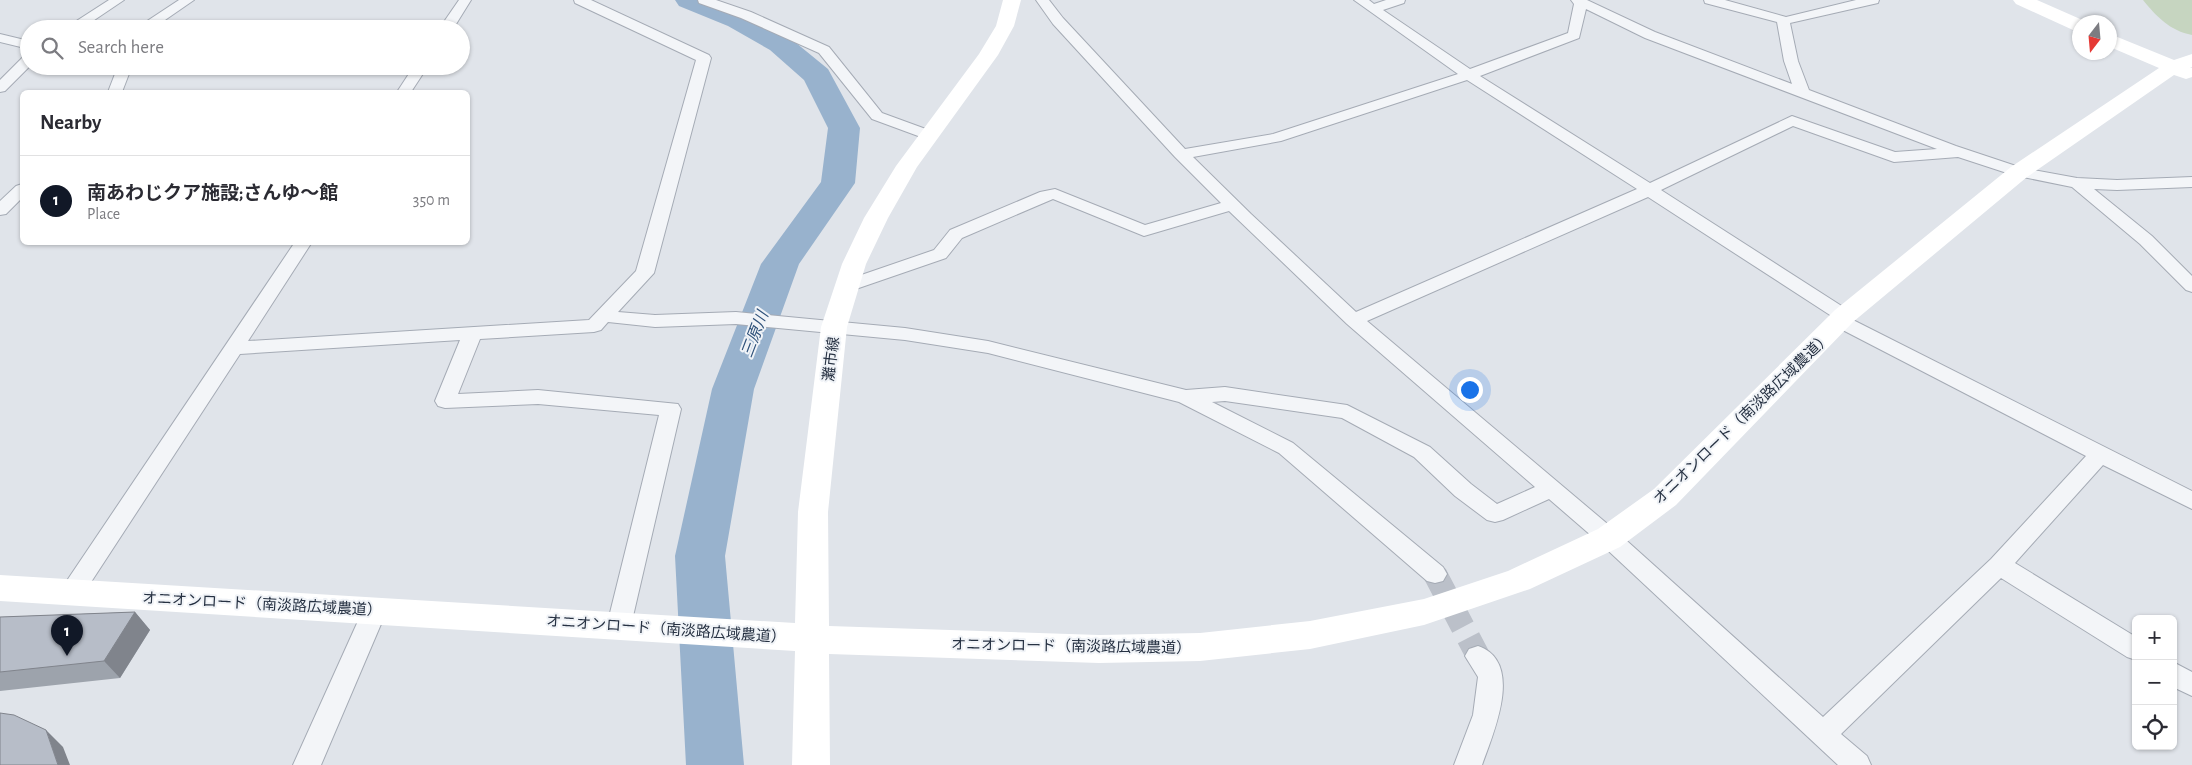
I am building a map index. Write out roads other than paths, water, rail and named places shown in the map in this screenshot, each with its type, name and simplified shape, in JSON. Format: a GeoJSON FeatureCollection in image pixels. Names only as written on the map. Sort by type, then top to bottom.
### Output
{"type":"FeatureCollection","features":[{"type":"Feature","properties":{"kind":"street"},"geometry":{"type":"LineString","coordinates":[[86,20],[118,0]]}},
{"type":"Feature","properties":{"kind":"street"},"geometry":{"type":"LineString","coordinates":[[156,20],[188,0]]}},
{"type":"Feature","properties":{"kind":"street"},"geometry":{"type":"LineString","coordinates":[[452,20],[465,0]]}},
{"type":"Feature","properties":{"kind":"street"},"geometry":{"type":"LineString","coordinates":[[234,348],[594,326],[645,273],[704,58],[580,0]]}},
{"type":"Feature","properties":{"kind":"street"},"geometry":{"type":"LineString","coordinates":[[704,0],[746,15],[824,50],[878,116],[929,135]]}},
{"type":"Feature","properties":{"kind":"street","name":"灘市線"},"geometry":{"type":"LineString","coordinates":[[812,765],[813,512],[827,326],[847,286],[854,264],[876,218],[907,166],[988,55],[1005,26],[1012,0]]}},
{"type":"Feature","properties":{"kind":"street"},"geometry":{"type":"LineString","coordinates":[[1042,0],[1058,21],[1180,154],[1354,320],[1609,538],[1857,765]]}},
{"type":"Feature","properties":{"kind":"street"},"geometry":{"type":"LineString","coordinates":[[1360,0],[1469,75],[1649,190],[1842,318],[2192,501]]}},
{"type":"Feature","properties":{"kind":"street"},"geometry":{"type":"LineString","coordinates":[[1374,8],[1399,0]]}},
{"type":"Feature","properties":{"kind":"street"},"geometry":{"type":"LineString","coordinates":[[1710,0],[1784,20],[1873,0]]}},
{"type":"Feature","properties":{"kind":"street"},"geometry":{"type":"LineString","coordinates":[[2022,0],[2072,22]]}},
{"type":"Feature","properties":{"kind":"street"},"geometry":{"type":"LineString","coordinates":[[1180,154],[1276,138],[1469,75],[1574,35],[1579,1],[1650,35],[1962,153],[2019,172],[2077,184],[2117,185],[2192,182]]}},
{"type":"Feature","properties":{"kind":"street"},"geometry":{"type":"LineString","coordinates":[[1784,20],[1791,60],[1804,94]]}},
{"type":"Feature","properties":{"kind":"street"},"geometry":{"type":"LineString","coordinates":[[0,38],[20,43]]}},
{"type":"Feature","properties":{"kind":"street"},"geometry":{"type":"LineString","coordinates":[[2117,43],[2185,68]]}},
{"type":"Feature","properties":{"kind":"street"},"geometry":{"type":"LineString","coordinates":[[0,88],[20,68]]}},
{"type":"Feature","properties":{"kind":"street","name":"オニオンロード（南淡路広域農道）"},"geometry":{"type":"LineString","coordinates":[[0,588],[761,634],[812,640],[1099,649],[1200,647],[1310,635],[1424,612],[1519,580],[1609,538],[1665,497],[1842,318],[2019,172],[2185,68]]}},
{"type":"Feature","properties":{"kind":"street"},"geometry":{"type":"LineString","coordinates":[[116,90],[122,75]]}},
{"type":"Feature","properties":{"kind":"street"},"geometry":{"type":"LineString","coordinates":[[405,90],[415,75]]}},
{"type":"Feature","properties":{"kind":"street"},"geometry":{"type":"LineString","coordinates":[[1354,320],[1649,190],[1792,121],[1894,157],[1962,153]]}},
{"type":"Feature","properties":{"kind":"street"},"geometry":{"type":"LineString","coordinates":[[2077,184],[2146,240],[2192,286]]}},
{"type":"Feature","properties":{"kind":"street"},"geometry":{"type":"LineString","coordinates":[[0,189],[20,189]]}},
{"type":"Feature","properties":{"kind":"street"},"geometry":{"type":"LineString","coordinates":[[0,210],[20,191]]}},
{"type":"Feature","properties":{"kind":"street"},"geometry":{"type":"LineString","coordinates":[[847,286],[940,254],[956,234],[1046,196],[1055,194],[1144,231],[1232,205]]}},
{"type":"Feature","properties":{"kind":"street"},"geometry":{"type":"LineString","coordinates":[[72,592],[302,245]]}},
{"type":"Feature","properties":{"kind":"street"},"geometry":{"type":"LineString","coordinates":[[603,316],[655,322],[736,318],[905,334],[988,347],[1186,397],[1286,448],[1435,574]]}},
{"type":"Feature","properties":{"kind":"street"},"geometry":{"type":"LineString","coordinates":[[472,333],[445,401],[538,397],[671,409],[633,626]]}},
{"type":"Feature","properties":{"kind":"street"},"geometry":{"type":"LineString","coordinates":[[1186,397],[1225,394],[1347,412],[1422,452],[1463,490],[1496,514],[1552,488]]}},
{"type":"Feature","properties":{"kind":"street"},"geometry":{"type":"LineString","coordinates":[[1823,734],[1999,565],[2100,454]]}},
{"type":"Feature","properties":{"kind":"street"},"geometry":{"type":"LineString","coordinates":[[1999,565],[2132,648]]}},
{"type":"Feature","properties":{"kind":"street"},"geometry":{"type":"LineString","coordinates":[[307,765],[375,610]]}},
{"type":"Feature","properties":{"kind":"street"},"geometry":{"type":"LineString","coordinates":[[1468,765],[1486,715],[1491,675],[1478,656]]}},
{"type":"Feature","properties":{"kind":"street"},"geometry":{"type":"LineString","coordinates":[[2177,676],[2192,685]]}},
{"type":"Feature","properties":{"kind":"waterway","name":"三原川"},"geometry":{"type":"LineString","coordinates":[[689,0],[738,20],[780,44],[817,75],[844,128],[838,183],[780,264],[733,389],[700,556],[715,765]]}},
{"type":"Feature","properties":{"kind":"tunnel"},"geometry":{"type":"LineString","coordinates":[[1435,574],[1478,656]]}},
{"type":"Feature","properties":{"kind":"place","name":"南あわじクア施設;さんゆ～館"},"geometry":{"type":"Point","coordinates":[67,656]}}]}
